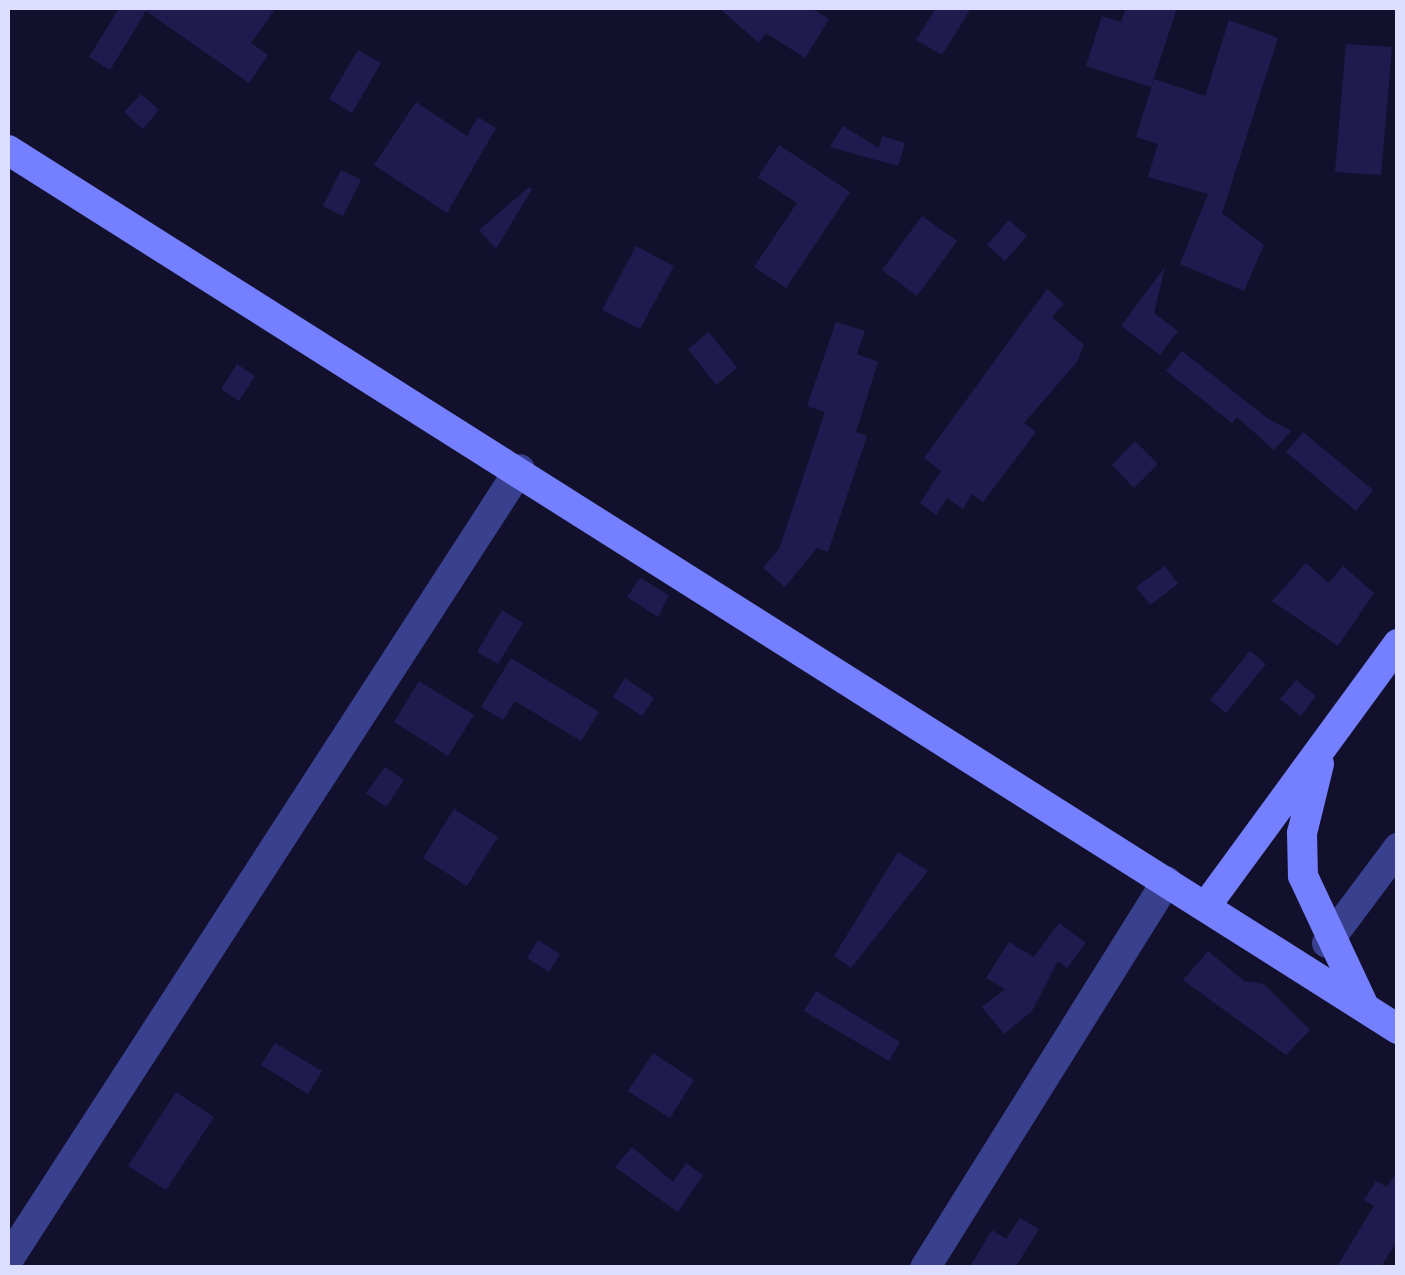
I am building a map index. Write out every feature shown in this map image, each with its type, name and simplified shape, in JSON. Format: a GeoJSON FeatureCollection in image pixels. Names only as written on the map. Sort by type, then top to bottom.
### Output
{"type":"FeatureCollection","features":[{"type":"Feature","properties":{"kind":"street"},"geometry":{"type":"LineString","coordinates":[[8,150],[1398,1028]]}},
{"type":"Feature","properties":{"kind":"street"},"geometry":{"type":"LineString","coordinates":[[8,1260],[520,470]]}},
{"type":"Feature","properties":{"kind":"street"},"geometry":{"type":"LineString","coordinates":[[1206,906],[1398,644]]}},
{"type":"Feature","properties":{"kind":"street"},"geometry":{"type":"LineString","coordinates":[[1322,752],[1302,833],[1303,876],[1328,943],[1366,1009]]}},
{"type":"Feature","properties":{"kind":"street"},"geometry":{"type":"LineString","coordinates":[[1328,943],[1398,848]]}},
{"type":"Feature","properties":{"kind":"street"},"geometry":{"type":"LineString","coordinates":[[925,1268],[1167,881]]}},
{"type":"Feature","properties":{"kind":"building"},"geometry":{"type":"Polygon","coordinates":[[[119,8],[276,8],[251,43],[268,55],[249,83],[146,11],[110,70],[89,57],[119,8]]]}},
{"type":"Feature","properties":{"kind":"building"},"geometry":{"type":"Polygon","coordinates":[[[719,8],[811,8],[829,19],[805,58],[766,33],[759,43],[719,8]]]}},
{"type":"Feature","properties":{"kind":"building"},"geometry":{"type":"Polygon","coordinates":[[[936,8],[971,8],[942,55],[916,40],[936,8]]]}},
{"type":"Feature","properties":{"kind":"building"},"geometry":{"type":"Polygon","coordinates":[[[1126,8],[1177,8],[1151,87],[1086,66],[1102,16],[1121,22],[1126,8]]]}},
{"type":"Feature","properties":{"kind":"building"},"geometry":{"type":"Polygon","coordinates":[[[1229,20],[1278,38],[1222,213],[1264,245],[1244,291],[1180,264],[1208,194],[1148,177],[1158,144],[1136,137],[1154,79],[1205,96],[1229,20]]]}},
{"type":"Feature","properties":{"kind":"building"},"geometry":{"type":"Polygon","coordinates":[[[1346,44],[1392,47],[1381,175],[1335,172],[1346,44]]]}},
{"type":"Feature","properties":{"kind":"building"},"geometry":{"type":"Polygon","coordinates":[[[358,50],[381,63],[352,113],[329,99],[358,50]]]}},
{"type":"Feature","properties":{"kind":"building"},"geometry":{"type":"Polygon","coordinates":[[[141,94],[159,110],[143,129],[124,112],[141,94]]]}},
{"type":"Feature","properties":{"kind":"building"},"geometry":{"type":"Polygon","coordinates":[[[416,102],[467,136],[478,117],[496,128],[447,213],[374,165],[416,102]]]}},
{"type":"Feature","properties":{"kind":"building"},"geometry":{"type":"Polygon","coordinates":[[[843,126],[879,148],[882,136],[905,143],[898,166],[830,147],[843,126]]]}},
{"type":"Feature","properties":{"kind":"building"},"geometry":{"type":"Polygon","coordinates":[[[779,145],[850,192],[786,288],[754,267],[797,203],[758,177],[779,145]]]}},
{"type":"Feature","properties":{"kind":"building"},"geometry":{"type":"Polygon","coordinates":[[[341,170],[361,180],[343,216],[323,206],[341,170]]]}},
{"type":"Feature","properties":{"kind":"building"},"geometry":{"type":"Polygon","coordinates":[[[529,187],[532,189],[496,249],[479,230],[529,187]]]}},
{"type":"Feature","properties":{"kind":"building"},"geometry":{"type":"Polygon","coordinates":[[[922,216],[957,241],[917,296],[882,270],[922,216]]]}},
{"type":"Feature","properties":{"kind":"building"},"geometry":{"type":"Polygon","coordinates":[[[1009,220],[1027,236],[1005,261],[987,245],[1009,220]]]}},
{"type":"Feature","properties":{"kind":"building"},"geometry":{"type":"Polygon","coordinates":[[[636,246],[674,266],[640,329],[602,310],[636,246]]]}},
{"type":"Feature","properties":{"kind":"building"},"geometry":{"type":"Polygon","coordinates":[[[1165,267],[1154,313],[1178,331],[1160,355],[1121,326],[1165,267]]]}},
{"type":"Feature","properties":{"kind":"building"},"geometry":{"type":"Polygon","coordinates":[[[1047,289],[1064,304],[1052,317],[1084,345],[1077,362],[1024,423],[1036,432],[983,502],[972,494],[963,509],[947,498],[936,515],[920,503],[941,471],[924,458],[1047,289]]]}},
{"type":"Feature","properties":{"kind":"building"},"geometry":{"type":"Polygon","coordinates":[[[836,322],[865,331],[857,354],[878,362],[856,432],[867,436],[828,552],[817,548],[785,587],[763,568],[779,549],[825,412],[807,406],[836,322]]]}},
{"type":"Feature","properties":{"kind":"building"},"geometry":{"type":"Polygon","coordinates":[[[709,332],[737,368],[716,385],[688,349],[709,332]]]}},
{"type":"Feature","properties":{"kind":"building"},"geometry":{"type":"Polygon","coordinates":[[[1182,351],[1267,418],[1291,431],[1274,450],[1237,417],[1232,423],[1166,371],[1182,351]]]}},
{"type":"Feature","properties":{"kind":"building"},"geometry":{"type":"Polygon","coordinates":[[[237,364],[255,376],[239,401],[221,389],[237,364]]]}},
{"type":"Feature","properties":{"kind":"building"},"geometry":{"type":"Polygon","coordinates":[[[1303,432],[1373,490],[1356,511],[1286,452],[1303,432]]]}},
{"type":"Feature","properties":{"kind":"building"},"geometry":{"type":"Polygon","coordinates":[[[1135,441],[1158,464],[1134,488],[1112,465],[1135,441]]]}},
{"type":"Feature","properties":{"kind":"building"},"geometry":{"type":"Polygon","coordinates":[[[1306,563],[1329,583],[1343,566],[1374,593],[1338,646],[1272,601],[1306,563]]]}},
{"type":"Feature","properties":{"kind":"building"},"geometry":{"type":"Polygon","coordinates":[[[1165,566],[1178,584],[1150,605],[1136,587],[1165,566]]]}},
{"type":"Feature","properties":{"kind":"building"},"geometry":{"type":"Polygon","coordinates":[[[640,578],[669,595],[658,617],[627,597],[640,578]]]}},
{"type":"Feature","properties":{"kind":"building"},"geometry":{"type":"Polygon","coordinates":[[[502,610],[523,623],[498,664],[477,652],[502,610]]]}},
{"type":"Feature","properties":{"kind":"building"},"geometry":{"type":"Polygon","coordinates":[[[1250,651],[1266,664],[1226,713],[1210,700],[1250,651]]]}},
{"type":"Feature","properties":{"kind":"building"},"geometry":{"type":"Polygon","coordinates":[[[511,658],[599,712],[581,741],[515,701],[503,720],[481,707],[511,658]]]}},
{"type":"Feature","properties":{"kind":"building"},"geometry":{"type":"Polygon","coordinates":[[[625,678],[654,698],[642,716],[613,697],[625,678]]]}},
{"type":"Feature","properties":{"kind":"building"},"geometry":{"type":"Polygon","coordinates":[[[1296,680],[1316,696],[1301,716],[1280,699],[1296,680]]]}},
{"type":"Feature","properties":{"kind":"building"},"geometry":{"type":"Polygon","coordinates":[[[419,681],[474,715],[448,756],[394,722],[419,681]]]}},
{"type":"Feature","properties":{"kind":"building"},"geometry":{"type":"Polygon","coordinates":[[[385,767],[404,780],[386,807],[366,793],[385,767]]]}},
{"type":"Feature","properties":{"kind":"building"},"geometry":{"type":"Polygon","coordinates":[[[454,809],[498,837],[467,886],[423,858],[454,809]]]}},
{"type":"Feature","properties":{"kind":"building"},"geometry":{"type":"Polygon","coordinates":[[[898,852],[928,871],[851,968],[834,956],[898,852]]]}},
{"type":"Feature","properties":{"kind":"building"},"geometry":{"type":"Polygon","coordinates":[[[1059,923],[1086,943],[1067,968],[1058,961],[1032,1011],[1004,1034],[982,1007],[1005,989],[986,978],[1009,942],[1034,957],[1059,923]]]}},
{"type":"Feature","properties":{"kind":"building"},"geometry":{"type":"Polygon","coordinates":[[[538,940],[560,954],[549,972],[527,958],[538,940]]]}},
{"type":"Feature","properties":{"kind":"building"},"geometry":{"type":"Polygon","coordinates":[[[1208,951],[1244,981],[1264,984],[1310,1030],[1286,1055],[1183,980],[1208,951]]]}},
{"type":"Feature","properties":{"kind":"building"},"geometry":{"type":"Polygon","coordinates":[[[816,991],[900,1042],[889,1061],[804,1011],[816,991]]]}},
{"type":"Feature","properties":{"kind":"building"},"geometry":{"type":"Polygon","coordinates":[[[275,1043],[322,1071],[308,1094],[261,1065],[275,1043]]]}},
{"type":"Feature","properties":{"kind":"building"},"geometry":{"type":"Polygon","coordinates":[[[653,1053],[694,1080],[670,1118],[628,1091],[653,1053]]]}},
{"type":"Feature","properties":{"kind":"building"},"geometry":{"type":"Polygon","coordinates":[[[176,1092],[214,1117],[166,1190],[128,1166],[176,1092]]]}},
{"type":"Feature","properties":{"kind":"building"},"geometry":{"type":"Polygon","coordinates":[[[632,1147],[673,1182],[686,1163],[703,1175],[678,1212],[615,1167],[632,1147]]]}},
{"type":"Feature","properties":{"kind":"building"},"geometry":{"type":"Polygon","coordinates":[[[1398,1170],[1398,1240],[1380,1268],[1336,1268],[1374,1206],[1364,1200],[1376,1181],[1387,1187],[1398,1170]]]}},
{"type":"Feature","properties":{"kind":"building"},"geometry":{"type":"Polygon","coordinates":[[[1020,1218],[1039,1229],[1015,1268],[969,1268],[992,1230],[1006,1239],[1020,1218]]]}}]}
